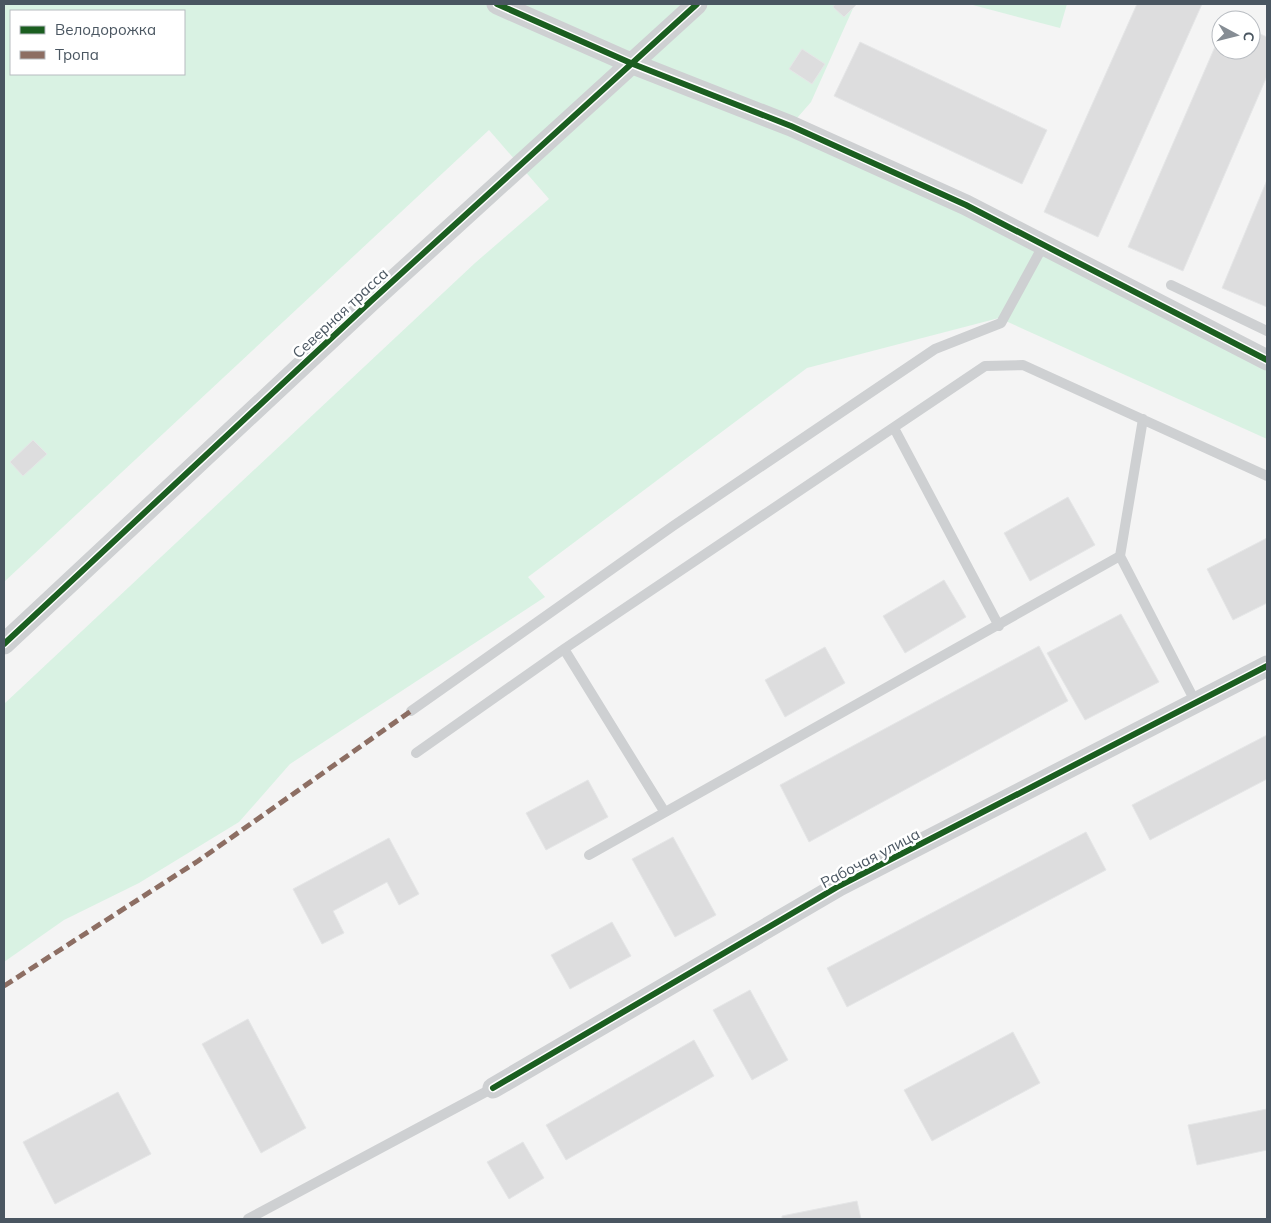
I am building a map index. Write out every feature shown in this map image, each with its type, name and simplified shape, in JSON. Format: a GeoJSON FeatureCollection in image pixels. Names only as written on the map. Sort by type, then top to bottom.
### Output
{"type":"FeatureCollection","features":[{"type":"Feature","properties":{"kind":"street"},"geometry":{"type":"LineString","coordinates":[[497,4],[633,64],[791,126],[966,205],[1267,360]]}},
{"type":"Feature","properties":{"kind":"street","name":"Северная трасса"},"geometry":{"type":"LineString","coordinates":[[4,644],[372,301],[697,4]]}},
{"type":"Feature","properties":{"kind":"street","name":"Рабочая улица"},"geometry":{"type":"LineString","coordinates":[[492,1088],[840,886],[1267,666]]}},
{"type":"Feature","properties":{"kind":"lane"},"geometry":{"type":"LineString","coordinates":[[411,711],[673,526],[935,348],[1001,323],[1043,246]]}},
{"type":"Feature","properties":{"kind":"lane"},"geometry":{"type":"LineString","coordinates":[[1171,285],[1267,331]]}},
{"type":"Feature","properties":{"kind":"lane"},"geometry":{"type":"LineString","coordinates":[[416,753],[564,649],[985,366],[1023,365],[1267,476]]}},
{"type":"Feature","properties":{"kind":"lane"},"geometry":{"type":"LineString","coordinates":[[1143,419],[1120,556],[1196,703]]}},
{"type":"Feature","properties":{"kind":"lane"},"geometry":{"type":"LineString","coordinates":[[894,428],[999,626]]}},
{"type":"Feature","properties":{"kind":"lane"},"geometry":{"type":"LineString","coordinates":[[589,855],[999,626],[1120,556]]}},
{"type":"Feature","properties":{"kind":"lane"},"geometry":{"type":"LineString","coordinates":[[564,649],[664,812]]}},
{"type":"Feature","properties":{"kind":"lane"},"geometry":{"type":"LineString","coordinates":[[248,1219],[492,1088]]}},
{"type":"Feature","properties":{"kind":"green space"},"geometry":{"type":"Polygon","coordinates":[[[4,4],[855,4],[811,102],[791,125],[1267,360],[1267,439],[999,318],[807,368],[528,577],[545,597],[290,764],[239,822],[139,883],[64,920],[4,962],[4,704],[475,263],[549,199],[489,130],[4,582],[4,4]]]}},
{"type":"Feature","properties":{"kind":"green space"},"geometry":{"type":"Polygon","coordinates":[[[969,4],[1067,4],[1060,28],[969,4]]]}},
{"type":"Feature","properties":{"kind":"building"},"geometry":{"type":"Polygon","coordinates":[[[835,4],[857,4],[844,17],[833,7],[835,4]]]}},
{"type":"Feature","properties":{"kind":"building"},"geometry":{"type":"Polygon","coordinates":[[[1137,4],[1202,4],[1098,237],[1044,212],[1137,4]]]}},
{"type":"Feature","properties":{"kind":"building"},"geometry":{"type":"Polygon","coordinates":[[[1261,34],[1267,37],[1267,76],[1183,271],[1128,247],[1211,56],[1211,60],[1261,60],[1261,34]]]}},
{"type":"Feature","properties":{"kind":"building"},"geometry":{"type":"Polygon","coordinates":[[[860,42],[1047,130],[1022,184],[834,96],[860,42]]]}},
{"type":"Feature","properties":{"kind":"building"},"geometry":{"type":"Polygon","coordinates":[[[802,49],[825,64],[812,84],[789,69],[802,49]]]}},
{"type":"Feature","properties":{"kind":"building"},"geometry":{"type":"Polygon","coordinates":[[[1267,180],[1267,307],[1222,288],[1267,180]]]}},
{"type":"Feature","properties":{"kind":"building"},"geometry":{"type":"Polygon","coordinates":[[[33,440],[47,454],[23,476],[10,462],[33,440]]]}},
{"type":"Feature","properties":{"kind":"building"},"geometry":{"type":"Polygon","coordinates":[[[1068,497],[1095,545],[1030,581],[1004,533],[1068,497]]]}},
{"type":"Feature","properties":{"kind":"building"},"geometry":{"type":"Polygon","coordinates":[[[1267,538],[1267,603],[1233,620],[1207,569],[1267,538]]]}},
{"type":"Feature","properties":{"kind":"building"},"geometry":{"type":"Polygon","coordinates":[[[944,580],[966,617],[905,653],[883,616],[944,580]]]}},
{"type":"Feature","properties":{"kind":"building"},"geometry":{"type":"Polygon","coordinates":[[[1121,614],[1159,682],[1085,720],[1047,653],[1121,614]]]}},
{"type":"Feature","properties":{"kind":"building"},"geometry":{"type":"Polygon","coordinates":[[[1039,646],[1068,701],[809,842],[780,785],[1039,646]]]}},
{"type":"Feature","properties":{"kind":"building"},"geometry":{"type":"Polygon","coordinates":[[[825,647],[845,683],[785,717],[765,680],[825,647]]]}},
{"type":"Feature","properties":{"kind":"building"},"geometry":{"type":"Polygon","coordinates":[[[1267,735],[1267,779],[1150,840],[1132,805],[1267,735]]]}},
{"type":"Feature","properties":{"kind":"building"},"geometry":{"type":"Polygon","coordinates":[[[588,780],[608,817],[546,850],[526,813],[588,780]]]}},
{"type":"Feature","properties":{"kind":"building"},"geometry":{"type":"Polygon","coordinates":[[[1086,832],[1106,870],[847,1007],[827,968],[1086,832]]]}},
{"type":"Feature","properties":{"kind":"building"},"geometry":{"type":"Polygon","coordinates":[[[673,837],[716,915],[675,937],[632,859],[673,837]]]}},
{"type":"Feature","properties":{"kind":"building"},"geometry":{"type":"Polygon","coordinates":[[[389,838],[419,894],[399,905],[387,882],[333,911],[344,933],[322,944],[293,889],[389,838]]]}},
{"type":"Feature","properties":{"kind":"building"},"geometry":{"type":"Polygon","coordinates":[[[612,922],[631,956],[570,989],[551,955],[612,922]]]}},
{"type":"Feature","properties":{"kind":"building"},"geometry":{"type":"Polygon","coordinates":[[[750,990],[788,1060],[752,1080],[713,1010],[750,990]]]}},
{"type":"Feature","properties":{"kind":"building"},"geometry":{"type":"Polygon","coordinates":[[[248,1019],[306,1128],[261,1153],[202,1044],[248,1019]]]}},
{"type":"Feature","properties":{"kind":"building"},"geometry":{"type":"Polygon","coordinates":[[[1013,1032],[1040,1083],[932,1141],[904,1090],[1013,1032]]]}},
{"type":"Feature","properties":{"kind":"building"},"geometry":{"type":"Polygon","coordinates":[[[694,1040],[714,1076],[566,1160],[546,1125],[694,1040]]]}},
{"type":"Feature","properties":{"kind":"building"},"geometry":{"type":"Polygon","coordinates":[[[118,1092],[151,1154],[55,1204],[23,1142],[118,1092]]]}},
{"type":"Feature","properties":{"kind":"building"},"geometry":{"type":"Polygon","coordinates":[[[1267,1109],[1267,1150],[1197,1165],[1188,1125],[1267,1109]]]}},
{"type":"Feature","properties":{"kind":"building"},"geometry":{"type":"Polygon","coordinates":[[[523,1142],[544,1178],[509,1199],[487,1162],[523,1142]]]}},
{"type":"Feature","properties":{"kind":"building"},"geometry":{"type":"Polygon","coordinates":[[[857,1201],[861,1219],[782,1219],[782,1216],[857,1201]]]}},
{"type":"Feature","properties":{"kind":"marked path"},"geometry":{"type":"LineString","coordinates":[[4,986],[198,861],[411,711]]}},
{"type":"Feature","properties":{"kind":"cycle path"},"geometry":{"type":"LineString","coordinates":[[497,4],[633,64],[791,126],[966,205],[1267,360]]}},
{"type":"Feature","properties":{"kind":"cycle path"},"geometry":{"type":"LineString","coordinates":[[4,644],[371,301],[697,4]]}},
{"type":"Feature","properties":{"kind":"cycle path"},"geometry":{"type":"LineString","coordinates":[[493,1088],[839,886],[1267,666]]}}]}
